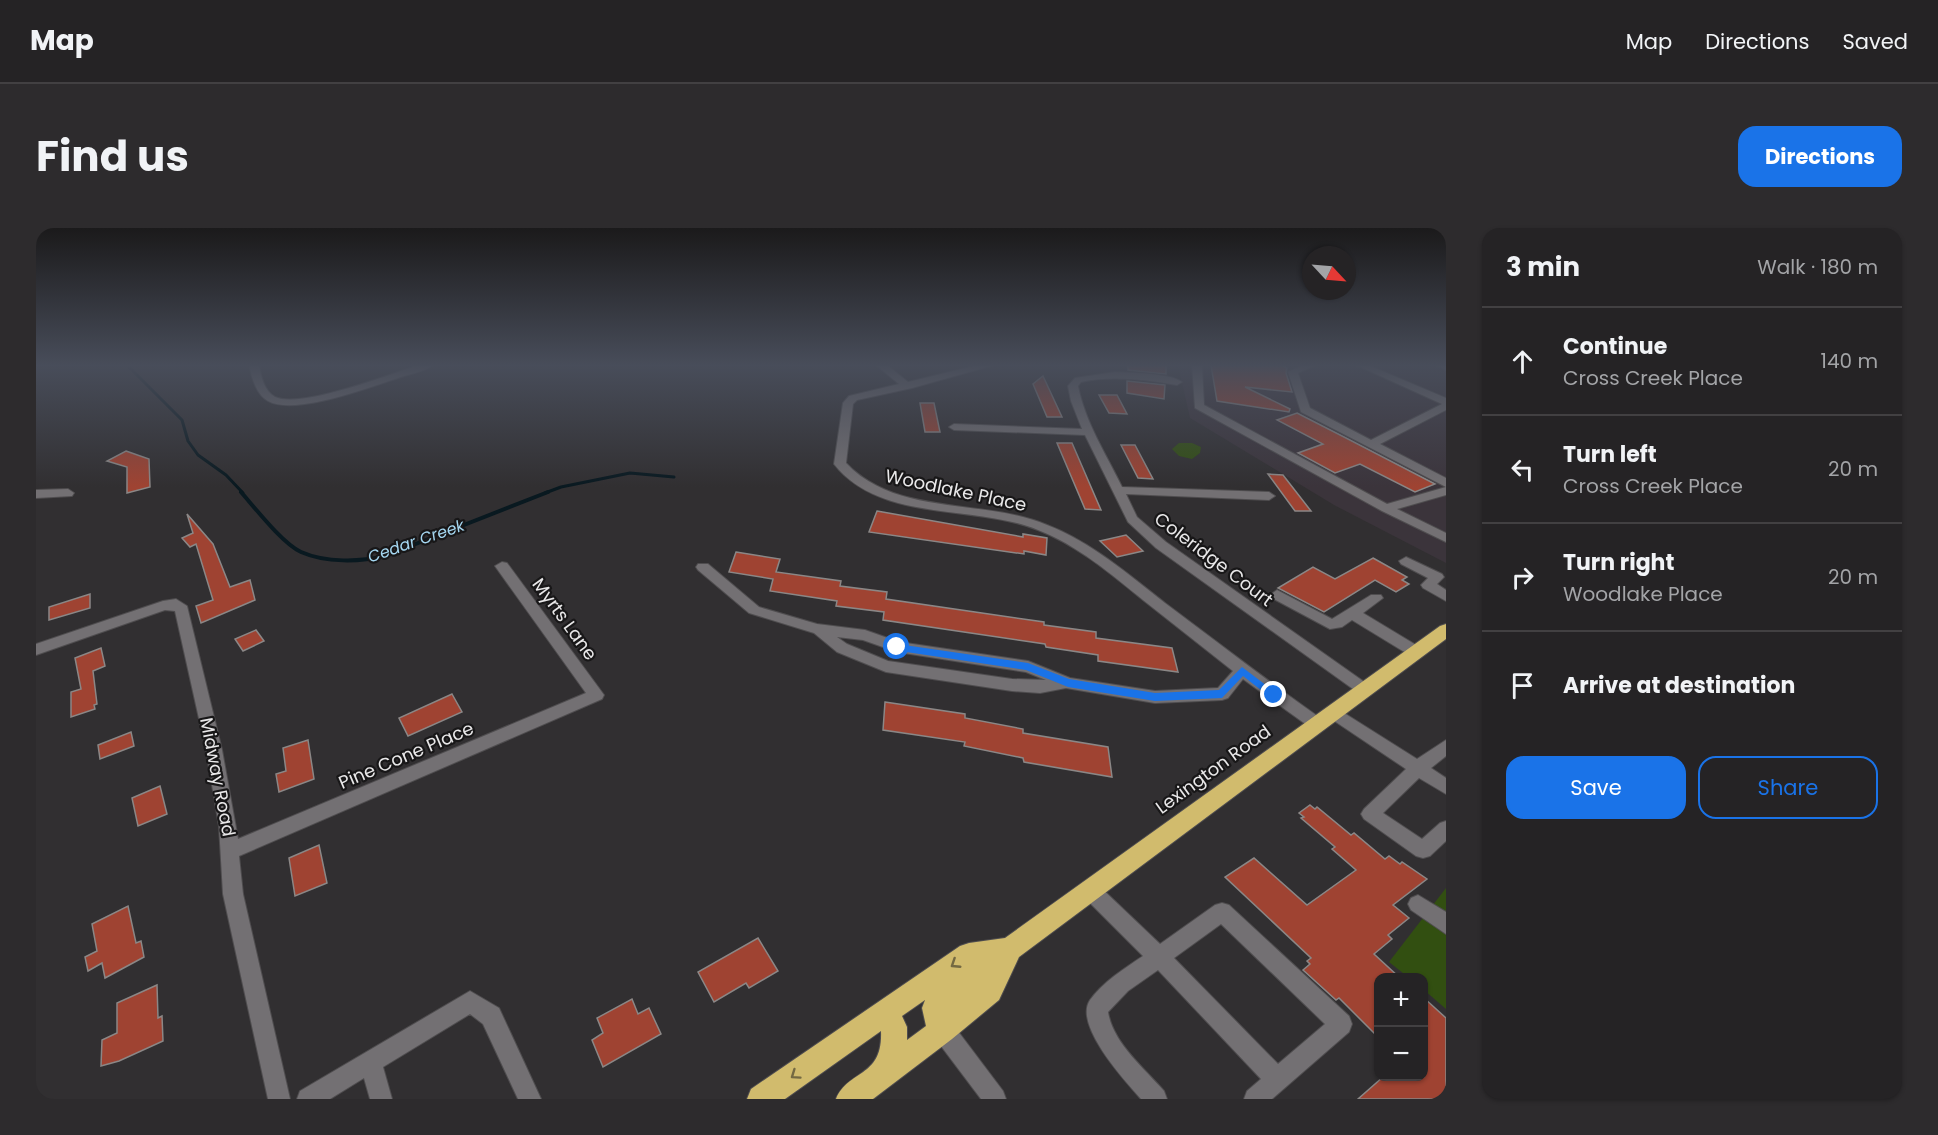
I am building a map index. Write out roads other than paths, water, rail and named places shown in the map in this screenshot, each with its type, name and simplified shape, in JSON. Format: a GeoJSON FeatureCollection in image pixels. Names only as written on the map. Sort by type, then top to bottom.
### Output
{"type":"FeatureCollection","features":[{"type":"Feature","properties":{"kind":"highway","name":"Lexington Road"},"geometry":{"type":"LineString","coordinates":[[850,1099],[943,1030],[990,991],[1011,950],[1446,630]]}},
{"type":"Feature","properties":{"kind":"highway","name":"Lexington Road"},"geometry":{"type":"LineString","coordinates":[[761,1099],[969,955],[1011,950]]}},
{"type":"Feature","properties":{"kind":"highway"},"geometry":{"type":"LineString","coordinates":[[885,1073],[896,1032],[886,1011]]}},
{"type":"Feature","properties":{"kind":"street","name":"Woodlake Place"},"geometry":{"type":"LineString","coordinates":[[848,406],[840,464],[845,473],[878,494],[1023,520],[1085,549],[1242,670],[1418,768],[1446,787]]}},
{"type":"Feature","properties":{"kind":"street","name":"Coleridge Court"},"geometry":{"type":"LineString","coordinates":[[1078,406],[1132,519],[1161,545],[1365,690]]}},
{"type":"Feature","properties":{"kind":"street"},"geometry":{"type":"LineString","coordinates":[[1199,406],[1386,508],[1446,538]]}},
{"type":"Feature","properties":{"kind":"street"},"geometry":{"type":"LineString","coordinates":[[1304,406],[1305,410],[1446,483]]}},
{"type":"Feature","properties":{"kind":"street"},"geometry":{"type":"LineString","coordinates":[[1372,444],[1446,406]]}},
{"type":"Feature","properties":{"kind":"street"},"geometry":{"type":"LineString","coordinates":[[954,427],[1089,432]]}},
{"type":"Feature","properties":{"kind":"street"},"geometry":{"type":"LineString","coordinates":[[1118,490],[1269,496]]}},
{"type":"Feature","properties":{"kind":"street"},"geometry":{"type":"LineString","coordinates":[[1386,508],[1446,491]]}},
{"type":"Feature","properties":{"kind":"street"},"geometry":{"type":"LineString","coordinates":[[36,494],[68,493]]}},
{"type":"Feature","properties":{"kind":"street"},"geometry":{"type":"LineString","coordinates":[[1406,561],[1437,577],[1428,585],[1446,596]]}},
{"type":"Feature","properties":{"kind":"street","name":"Myrts Lane"},"geometry":{"type":"LineString","coordinates":[[502,566],[596,695]]}},
{"type":"Feature","properties":{"kind":"street"},"geometry":{"type":"LineString","coordinates":[[703,567],[754,610],[817,629],[865,635],[897,647],[1028,667],[1068,683],[1155,697],[1177,698],[1222,694],[1242,670]]}},
{"type":"Feature","properties":{"kind":"street"},"geometry":{"type":"LineString","coordinates":[[1277,595],[1330,624],[1337,623],[1376,598]]}},
{"type":"Feature","properties":{"kind":"street","name":"Midway Road"},"geometry":{"type":"LineString","coordinates":[[36,650],[163,606],[180,606],[214,750],[231,851],[233,894],[279,1099]]}},
{"type":"Feature","properties":{"kind":"street"},"geometry":{"type":"LineString","coordinates":[[1352,613],[1416,652]]}},
{"type":"Feature","properties":{"kind":"street"},"geometry":{"type":"LineString","coordinates":[[817,629],[842,648],[886,666],[1012,685],[1040,687],[1068,683]]}},
{"type":"Feature","properties":{"kind":"street","name":"Pine Cone Place"},"geometry":{"type":"LineString","coordinates":[[231,851],[596,695]]}},
{"type":"Feature","properties":{"kind":"street"},"geometry":{"type":"LineString","coordinates":[[1446,747],[1418,768],[1370,814],[1423,850],[1446,829]]}},
{"type":"Feature","properties":{"kind":"street"},"geometry":{"type":"LineString","coordinates":[[1091,891],[1159,957],[1277,1080]]}},
{"type":"Feature","properties":{"kind":"street"},"geometry":{"type":"LineString","coordinates":[[1418,904],[1446,924]]}},
{"type":"Feature","properties":{"kind":"street"},"geometry":{"type":"LineString","coordinates":[[1156,1099],[1103,1035],[1097,1020],[1097,1008],[1121,984],[1222,912],[1341,1024],[1255,1099]]}},
{"type":"Feature","properties":{"kind":"street"},"geometry":{"type":"LineString","coordinates":[[308,1099],[470,1002],[491,1016],[530,1099]]}},
{"type":"Feature","properties":{"kind":"street"},"geometry":{"type":"LineString","coordinates":[[943,1030],[995,1099]]}},
{"type":"Feature","properties":{"kind":"street"},"geometry":{"type":"LineString","coordinates":[[370,1062],[381,1099]]}},
{"type":"Feature","properties":{"kind":"waterway","name":"Cedar Creek"},"geometry":{"type":"LineString","coordinates":[[168,406],[182,420],[188,441],[198,455],[226,475],[243,493]]}},
{"type":"Feature","properties":{"kind":"waterway","name":"Cedar Creek"},"geometry":{"type":"LineString","coordinates":[[545,493],[561,487],[630,473],[674,477]]}},
{"type":"Feature","properties":{"kind":"waterway","name":"Cedar Creek"},"geometry":{"type":"LineString","coordinates":[[241,492],[294,548],[311,556],[343,560],[385,556],[548,492]]}}]}
